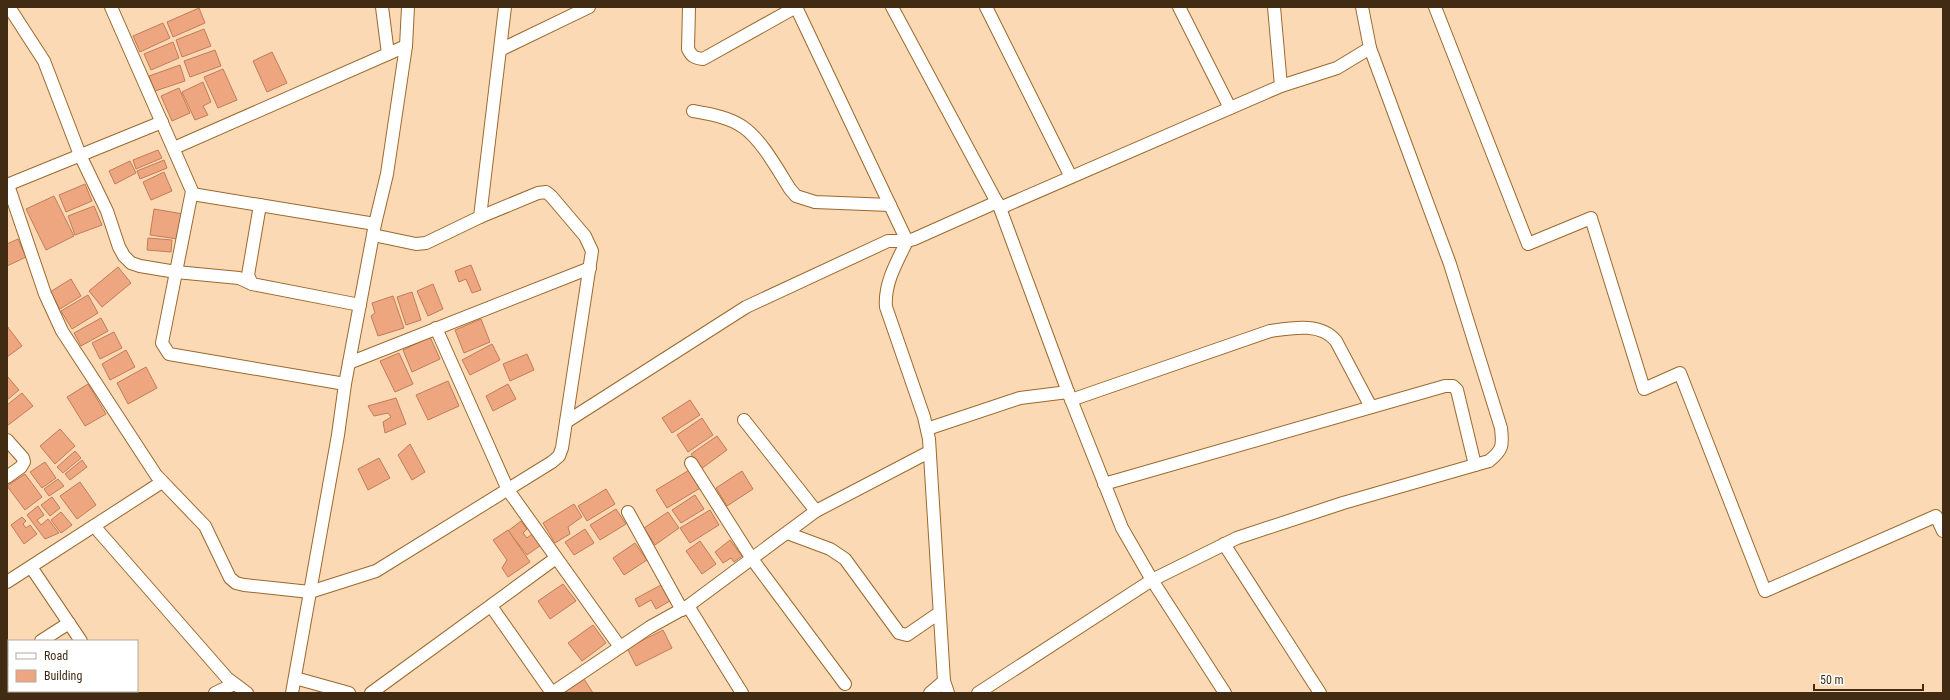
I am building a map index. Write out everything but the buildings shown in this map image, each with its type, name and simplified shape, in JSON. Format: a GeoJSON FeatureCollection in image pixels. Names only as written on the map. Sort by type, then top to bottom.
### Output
{"type":"FeatureCollection","features":[{"type":"Feature","properties":{"kind":"street"},"geometry":{"type":"LineString","coordinates":[[111,7],[174,148],[192,194],[162,343],[169,354],[345,384]]}},
{"type":"Feature","properties":{"kind":"street"},"geometry":{"type":"LineString","coordinates":[[382,7],[388,54]]}},
{"type":"Feature","properties":{"kind":"street"},"geometry":{"type":"LineString","coordinates":[[292,693],[340,422],[345,384],[374,229],[387,174],[406,46],[408,7]]}},
{"type":"Feature","properties":{"kind":"street"},"geometry":{"type":"LineString","coordinates":[[480,217],[505,7]]}},
{"type":"Feature","properties":{"kind":"street"},"geometry":{"type":"LineString","coordinates":[[500,50],[589,7]]}},
{"type":"Feature","properties":{"kind":"street"},"geometry":{"type":"LineString","coordinates":[[689,7],[688,49],[696,58],[703,59],[796,7],[907,241],[888,282],[885,294],[886,307],[927,429],[930,452],[944,681],[948,693]]}},
{"type":"Feature","properties":{"kind":"street"},"geometry":{"type":"LineString","coordinates":[[892,7],[998,205],[1069,396],[1122,528],[1152,580],[1225,693]]}},
{"type":"Feature","properties":{"kind":"street"},"geometry":{"type":"LineString","coordinates":[[986,7],[1071,177]]}},
{"type":"Feature","properties":{"kind":"street"},"geometry":{"type":"LineString","coordinates":[[1179,7],[1230,108]]}},
{"type":"Feature","properties":{"kind":"street"},"geometry":{"type":"LineString","coordinates":[[1274,7],[1281,86]]}},
{"type":"Feature","properties":{"kind":"street"},"geometry":{"type":"LineString","coordinates":[[978,693],[1152,580],[1224,544],[1248,534],[1329,507],[1489,461],[1499,454],[1502,442],[1501,428],[1450,264],[1370,48],[1362,7]]}},
{"type":"Feature","properties":{"kind":"street"},"geometry":{"type":"LineString","coordinates":[[1435,7],[1528,244],[1591,218],[1644,389],[1680,373],[1765,591],[1936,516],[1943,531]]}},
{"type":"Feature","properties":{"kind":"street"},"geometry":{"type":"LineString","coordinates":[[10,12],[44,61],[80,155],[107,211],[124,256],[131,263],[176,272],[239,278],[252,284],[360,305]]}},
{"type":"Feature","properties":{"kind":"street"},"geometry":{"type":"LineString","coordinates":[[174,148],[406,46]]}},
{"type":"Feature","properties":{"kind":"street"},"geometry":{"type":"LineString","coordinates":[[566,422],[758,301],[888,241],[907,241],[1071,177],[1281,86],[1336,68],[1370,48]]}},
{"type":"Feature","properties":{"kind":"street"},"geometry":{"type":"LineString","coordinates":[[693,111],[718,116],[743,126],[752,134],[796,196],[815,202],[890,204]]}},
{"type":"Feature","properties":{"kind":"street"},"geometry":{"type":"LineString","coordinates":[[162,122],[7,185],[51,310],[62,331],[162,482],[205,526],[230,578],[236,583],[310,592],[383,568],[508,490],[559,456],[562,448],[592,251],[585,236],[546,192],[538,193],[480,217],[426,243],[416,244],[374,229],[260,205],[192,194]]}},
{"type":"Feature","properties":{"kind":"street"},"geometry":{"type":"LineString","coordinates":[[252,284],[248,275],[260,205]]}},
{"type":"Feature","properties":{"kind":"street"},"geometry":{"type":"LineString","coordinates":[[349,363],[590,268]]}},
{"type":"Feature","properties":{"kind":"street"},"geometry":{"type":"LineString","coordinates":[[436,328],[508,490],[620,647]]}},
{"type":"Feature","properties":{"kind":"street"},"geometry":{"type":"LineString","coordinates":[[927,429],[1020,398],[1069,396],[1270,331],[1291,328],[1317,329],[1331,335],[1336,341],[1371,407]]}},
{"type":"Feature","properties":{"kind":"street"},"geometry":{"type":"LineString","coordinates":[[1104,484],[1445,386],[1452,386],[1457,390],[1475,465]]}},
{"type":"Feature","properties":{"kind":"street"},"geometry":{"type":"LineString","coordinates":[[744,420],[816,511]]}},
{"type":"Feature","properties":{"kind":"street"},"geometry":{"type":"LineString","coordinates":[[7,440],[23,458],[24,462],[21,467],[7,476]]}},
{"type":"Feature","properties":{"kind":"street"},"geometry":{"type":"LineString","coordinates":[[491,606],[552,693],[650,627],[685,608],[816,511],[930,452]]}},
{"type":"Feature","properties":{"kind":"street"},"geometry":{"type":"LineString","coordinates":[[692,463],[752,558],[845,684]]}},
{"type":"Feature","properties":{"kind":"street"},"geometry":{"type":"LineString","coordinates":[[7,582],[162,482]]}},
{"type":"Feature","properties":{"kind":"street"},"geometry":{"type":"LineString","coordinates":[[628,512],[685,608],[742,693]]}},
{"type":"Feature","properties":{"kind":"street"},"geometry":{"type":"LineString","coordinates":[[94,526],[234,684],[247,693]]}},
{"type":"Feature","properties":{"kind":"street"},"geometry":{"type":"LineString","coordinates":[[787,533],[838,553],[845,559],[899,633],[903,636],[907,635],[939,613]]}},
{"type":"Feature","properties":{"kind":"street"},"geometry":{"type":"LineString","coordinates":[[1224,544],[1320,693]]}},
{"type":"Feature","properties":{"kind":"street"},"geometry":{"type":"LineString","coordinates":[[371,693],[556,558]]}},
{"type":"Feature","properties":{"kind":"street"},"geometry":{"type":"LineString","coordinates":[[31,567],[80,640]]}},
{"type":"Feature","properties":{"kind":"street"},"geometry":{"type":"LineString","coordinates":[[43,640],[69,623]]}},
{"type":"Feature","properties":{"kind":"street"},"geometry":{"type":"LineString","coordinates":[[295,678],[349,693]]}},
{"type":"Feature","properties":{"kind":"street"},"geometry":{"type":"LineString","coordinates":[[930,693],[944,681]]}},
{"type":"Feature","properties":{"kind":"street"},"geometry":{"type":"LineString","coordinates":[[215,693],[234,684]]}}]}
